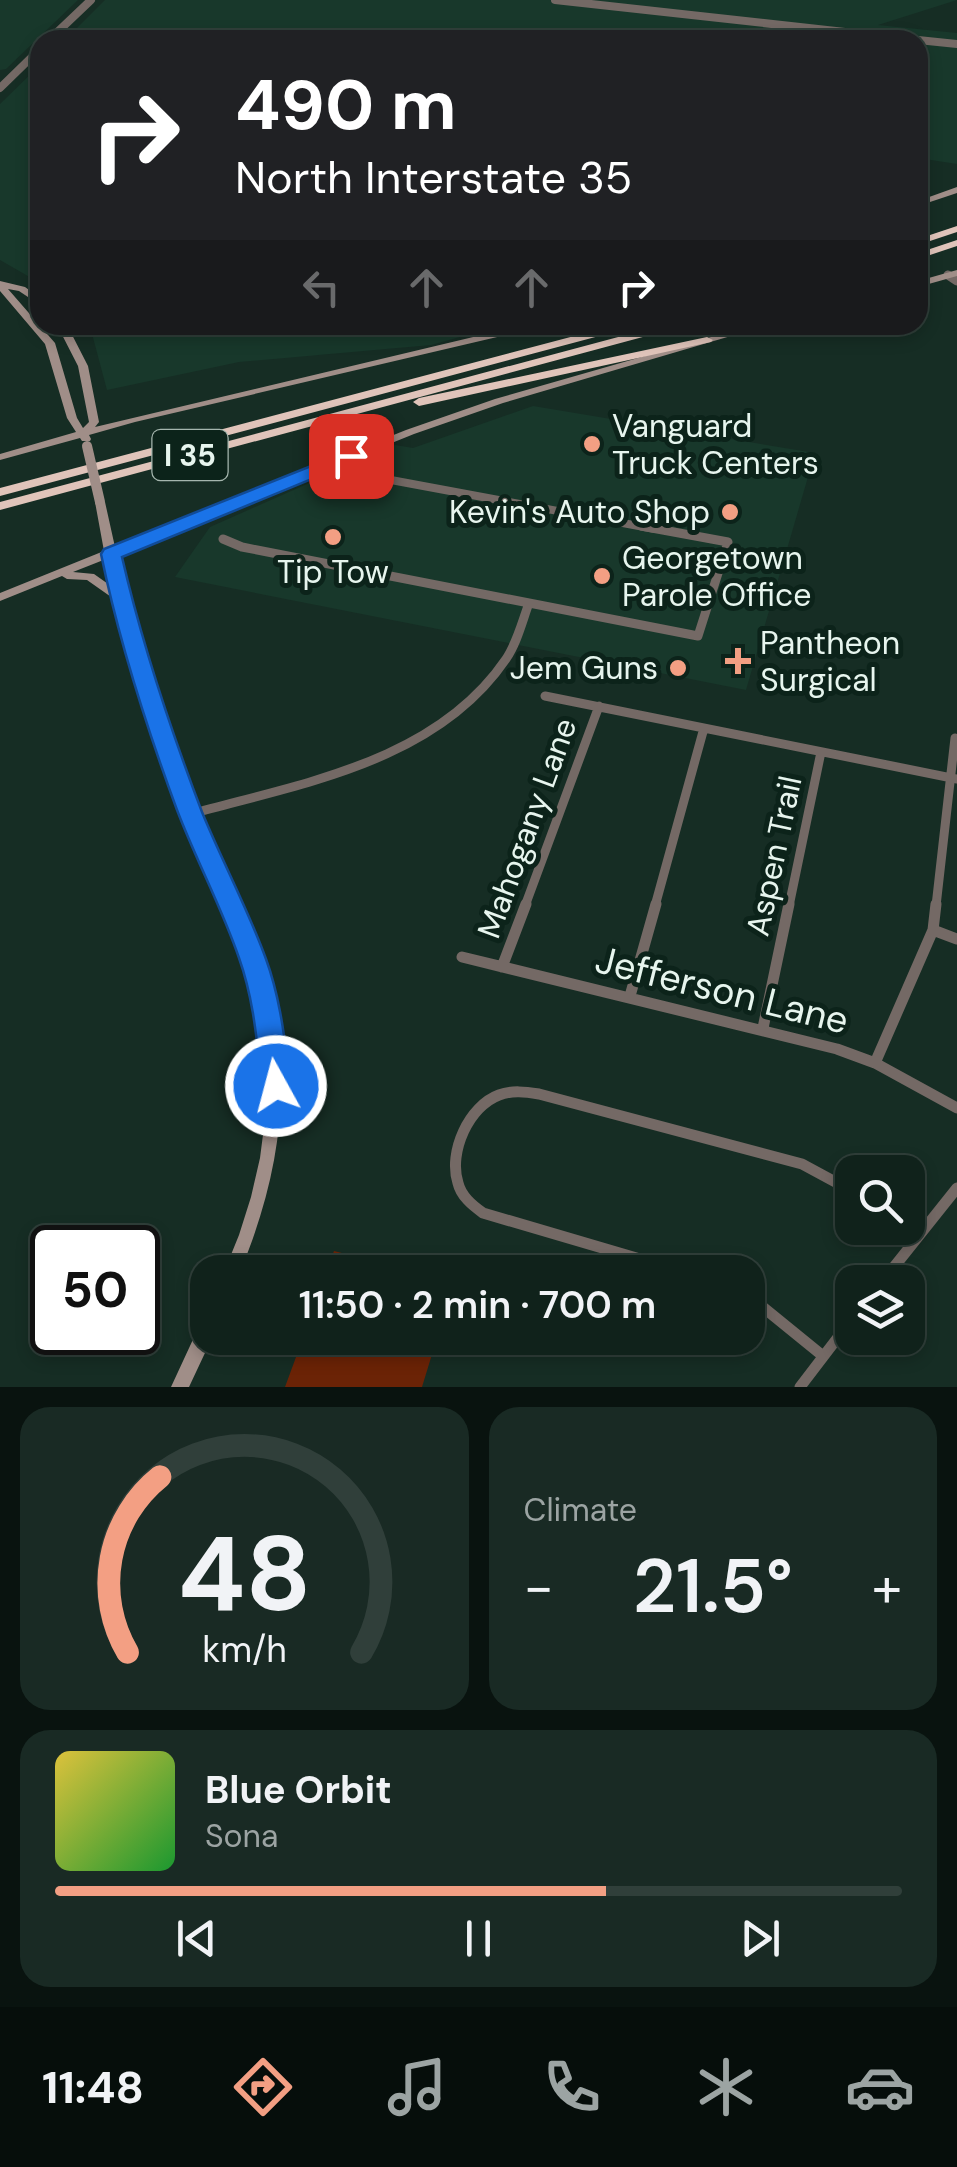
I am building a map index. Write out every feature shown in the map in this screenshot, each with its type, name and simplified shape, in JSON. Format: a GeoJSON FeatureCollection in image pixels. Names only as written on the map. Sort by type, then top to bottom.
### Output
{"type":"FeatureCollection","features":[{"type":"Feature","properties":{"kind":"highway"},"geometry":{"type":"LineString","coordinates":[[928,239],[957,229]]}},
{"type":"Feature","properties":{"kind":"highway"},"geometry":{"type":"LineString","coordinates":[[928,255],[957,247]]}},
{"type":"Feature","properties":{"kind":"highway","name":"I 35"},"geometry":{"type":"LineString","coordinates":[[0,492],[593,335]]}},
{"type":"Feature","properties":{"kind":"highway","name":"I 35"},"geometry":{"type":"LineString","coordinates":[[0,506],[639,335]]}},
{"type":"Feature","properties":{"kind":"highway"},"geometry":{"type":"LineString","coordinates":[[380,405],[441,400],[707,340]]}},
{"type":"Feature","properties":{"kind":"highway"},"geometry":{"type":"LineString","coordinates":[[0,483],[139,456]]}},
{"type":"Feature","properties":{"kind":"main road"},"geometry":{"type":"LineString","coordinates":[[928,200],[957,190]]}},
{"type":"Feature","properties":{"kind":"main road"},"geometry":{"type":"LineString","coordinates":[[928,282],[954,276]]}},
{"type":"Feature","properties":{"kind":"main road"},"geometry":{"type":"LineString","coordinates":[[0,284],[30,295]]}},
{"type":"Feature","properties":{"kind":"main road"},"geometry":{"type":"LineString","coordinates":[[0,284],[30,319]]}},
{"type":"Feature","properties":{"kind":"main road"},"geometry":{"type":"LineString","coordinates":[[44,335],[50,342],[72,418],[84,433],[121,599],[149,698],[191,814],[253,960],[268,1016],[276,1086],[270,1161],[252,1230],[240,1255]]}},
{"type":"Feature","properties":{"kind":"main road"},"geometry":{"type":"LineString","coordinates":[[68,335],[78,352],[93,414],[94,422],[84,433]]}},
{"type":"Feature","properties":{"kind":"main road"},"geometry":{"type":"LineString","coordinates":[[0,457],[132,420],[493,335]]}},
{"type":"Feature","properties":{"kind":"main road"},"geometry":{"type":"LineString","coordinates":[[0,597],[321,467],[499,401],[726,335]]}},
{"type":"Feature","properties":{"kind":"main road"},"geometry":{"type":"LineString","coordinates":[[93,414],[111,420],[132,420]]}},
{"type":"Feature","properties":{"kind":"main road"},"geometry":{"type":"LineString","coordinates":[[55,576],[90,577],[121,599]]}},
{"type":"Feature","properties":{"kind":"main road"},"geometry":{"type":"LineString","coordinates":[[180,1387],[195,1355]]}},
{"type":"Feature","properties":{"kind":"street"},"geometry":{"type":"LineString","coordinates":[[59,30],[90,0]]}},
{"type":"Feature","properties":{"kind":"street"},"geometry":{"type":"LineString","coordinates":[[555,0],[826,30]]}},
{"type":"Feature","properties":{"kind":"street"},"geometry":{"type":"LineString","coordinates":[[928,41],[957,44]]}},
{"type":"Feature","properties":{"kind":"street"},"geometry":{"type":"LineString","coordinates":[[0,88],[30,58]]}},
{"type":"Feature","properties":{"kind":"street"},"geometry":{"type":"LineString","coordinates":[[25,63],[30,63]]}},
{"type":"Feature","properties":{"kind":"street"},"geometry":{"type":"LineString","coordinates":[[0,74],[13,75]]}},
{"type":"Feature","properties":{"kind":"street"},"geometry":{"type":"LineString","coordinates":[[223,540],[698,636],[728,542],[321,467]]}},
{"type":"Feature","properties":{"kind":"street"},"geometry":{"type":"LineString","coordinates":[[191,814],[360,764],[424,736],[456,715],[488,684],[508,656],[529,603]]}},
{"type":"Feature","properties":{"kind":"street"},"geometry":{"type":"LineString","coordinates":[[546,696],[954,779]]}},
{"type":"Feature","properties":{"kind":"street","name":"Mahogany Lane"},"geometry":{"type":"LineString","coordinates":[[502,967],[599,706]]}},
{"type":"Feature","properties":{"kind":"street"},"geometry":{"type":"LineString","coordinates":[[630,996],[704,728]]}},
{"type":"Feature","properties":{"kind":"street"},"geometry":{"type":"LineString","coordinates":[[875,1063],[934,930],[954,779],[955,738]]}},
{"type":"Feature","properties":{"kind":"street","name":"Aspen Trail"},"geometry":{"type":"LineString","coordinates":[[763,1028],[822,752]]}},
{"type":"Feature","properties":{"kind":"street"},"geometry":{"type":"LineString","coordinates":[[934,930],[957,938]]}},
{"type":"Feature","properties":{"kind":"street","name":"Jefferson Lane"},"geometry":{"type":"LineString","coordinates":[[462,958],[763,1028],[875,1063],[957,1108]]}},
{"type":"Feature","properties":{"kind":"street"},"geometry":{"type":"LineString","coordinates":[[624,1255],[488,1216],[473,1206],[457,1181],[456,1166],[473,1113],[496,1096],[515,1091],[539,1094],[802,1164],[835,1181]]}},
{"type":"Feature","properties":{"kind":"street"},"geometry":{"type":"LineString","coordinates":[[925,1229],[957,1188]]}},
{"type":"Feature","properties":{"kind":"street"},"geometry":{"type":"LineString","coordinates":[[896,1265],[912,1245]]}},
{"type":"Feature","properties":{"kind":"street"},"geometry":{"type":"LineString","coordinates":[[765,1309],[823,1356]]}},
{"type":"Feature","properties":{"kind":"street"},"geometry":{"type":"LineString","coordinates":[[800,1387],[835,1341]]}},
{"type":"Feature","properties":{"kind":"shaded area"},"geometry":{"type":"Polygon","coordinates":[[[0,0],[78,0],[47,30],[30,30],[30,46],[0,70],[0,0]]]}},
{"type":"Feature","properties":{"kind":"shaded area"},"geometry":{"type":"Polygon","coordinates":[[[105,0],[957,0],[878,25],[927,30],[75,30],[105,0]]]}},
{"type":"Feature","properties":{"kind":"shaded area"},"geometry":{"type":"Polygon","coordinates":[[[928,30],[957,33],[957,164],[928,160],[928,30]]]}},
{"type":"Feature","properties":{"kind":"shaded area"},"geometry":{"type":"Polygon","coordinates":[[[30,75],[30,277],[0,260],[0,104],[30,75]]]}},
{"type":"Feature","properties":{"kind":"shaded area"},"geometry":{"type":"Polygon","coordinates":[[[92,335],[467,335],[431,345],[239,362],[107,390],[92,335]]]}},
{"type":"Feature","properties":{"kind":"shaded area"},"geometry":{"type":"Polygon","coordinates":[[[533,406],[815,453],[746,690],[175,577],[210,527],[395,445],[413,448],[533,406]]]}},
{"type":"Feature","properties":{"kind":"shaded area"},"geometry":{"type":"Polygon","coordinates":[[[297,1355],[432,1355],[422,1387],[285,1387],[297,1355]]]}},
{"type":"Feature","properties":{"kind":"place","name":"Vanguard Truck Centers"},"geometry":{"type":"Point","coordinates":[592,444]}},
{"type":"Feature","properties":{"kind":"place","name":"Kevin's Auto Shop"},"geometry":{"type":"Point","coordinates":[730,512]}},
{"type":"Feature","properties":{"kind":"place","name":"Tip Tow"},"geometry":{"type":"Point","coordinates":[333,537]}},
{"type":"Feature","properties":{"kind":"place","name":"Georgetown Parole Office"},"geometry":{"type":"Point","coordinates":[602,576]}},
{"type":"Feature","properties":{"kind":"place","name":"Pantheon Surgical"},"geometry":{"type":"Point","coordinates":[738,661]}},
{"type":"Feature","properties":{"kind":"place","name":"Jem Guns"},"geometry":{"type":"Point","coordinates":[678,668]}},
{"type":"Feature","properties":{"kind":"route"},"geometry":{"type":"LineString","coordinates":[[276,1086],[268,1016],[253,960],[191,814],[149,698],[111,554],[351,456]]}}]}
